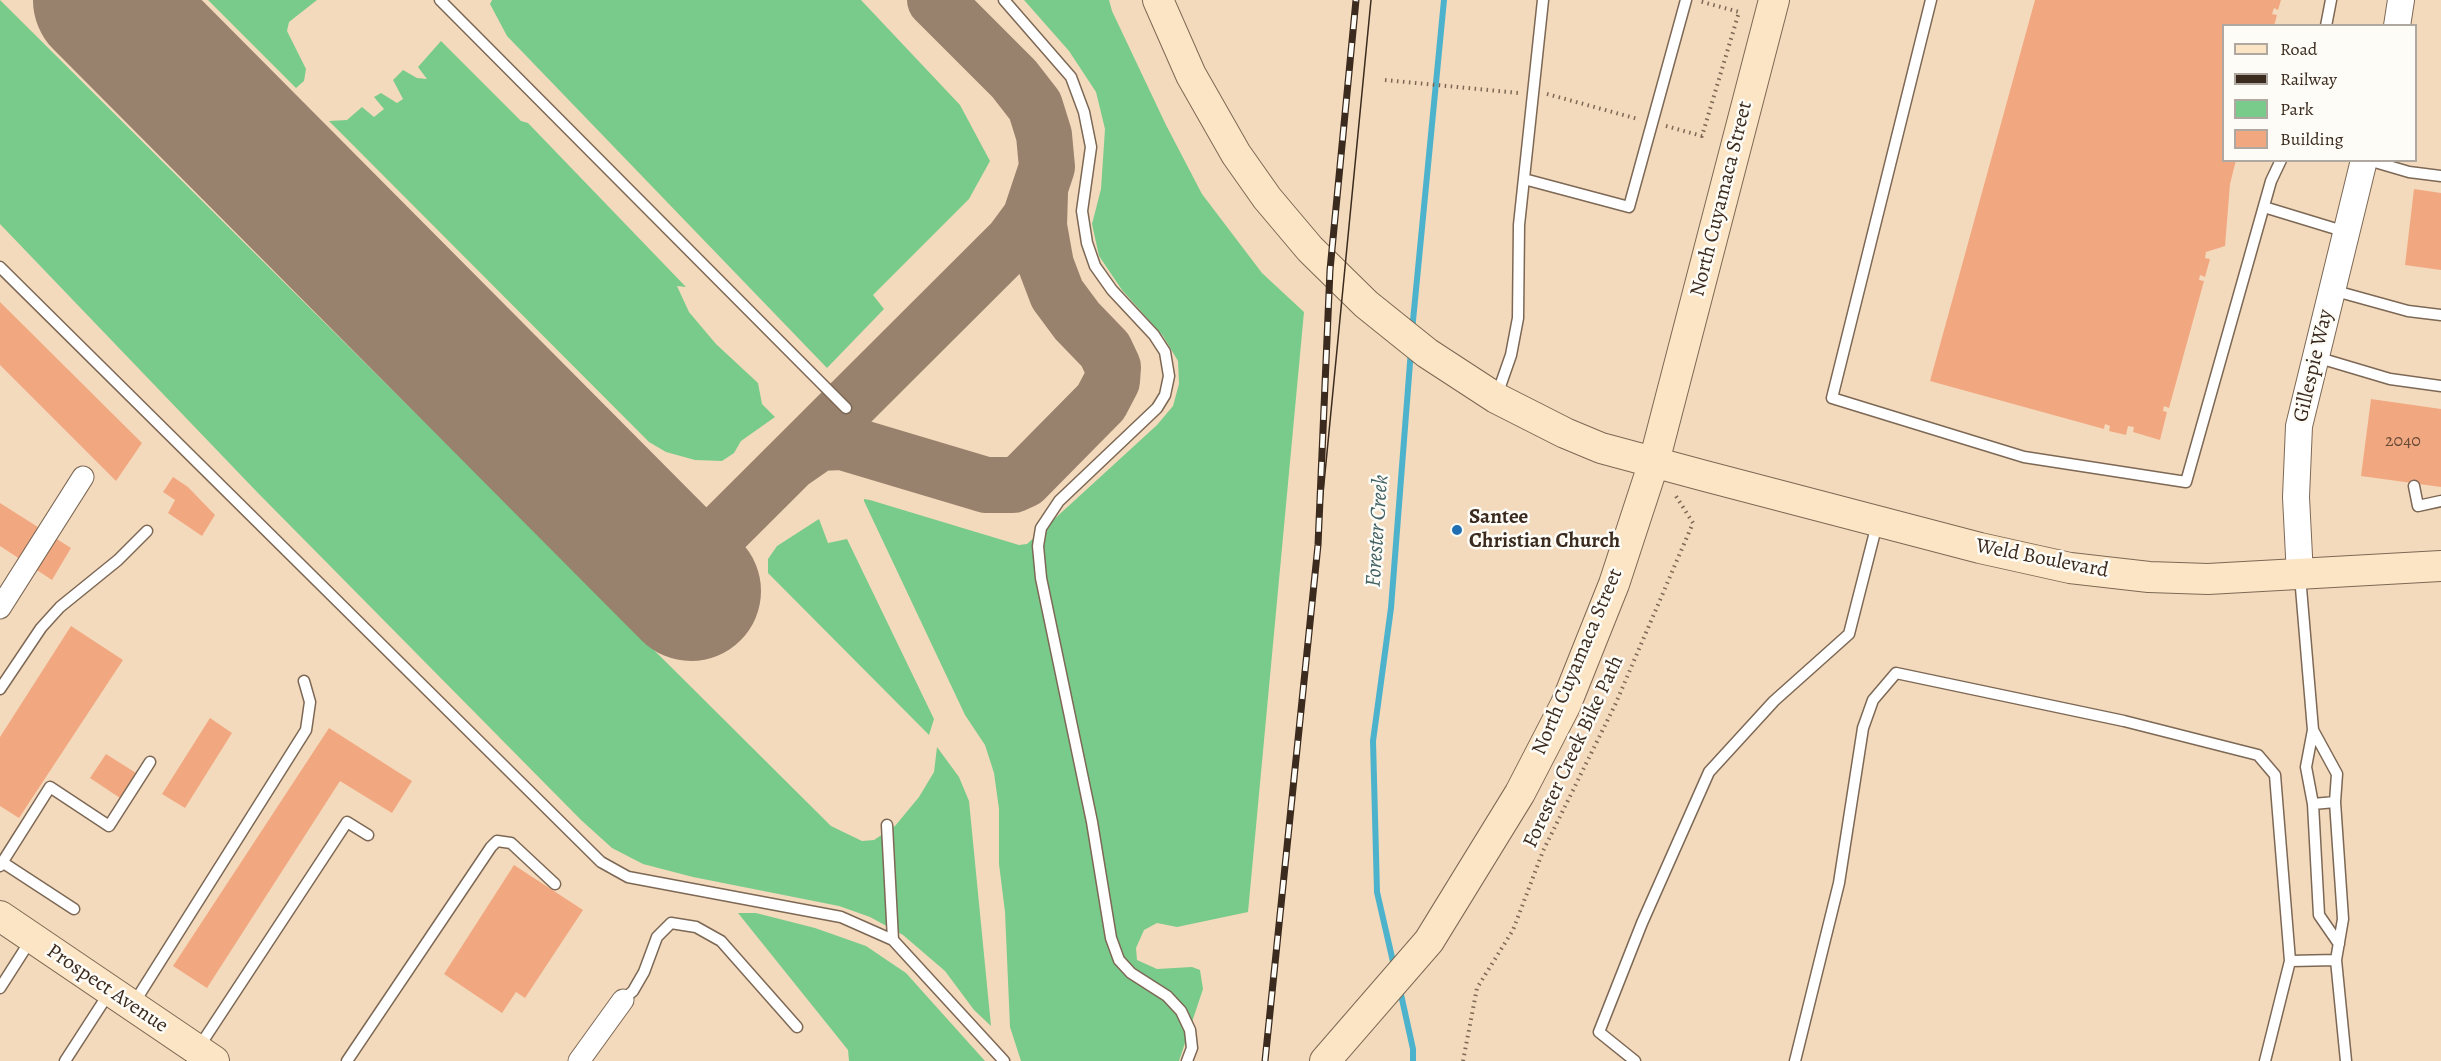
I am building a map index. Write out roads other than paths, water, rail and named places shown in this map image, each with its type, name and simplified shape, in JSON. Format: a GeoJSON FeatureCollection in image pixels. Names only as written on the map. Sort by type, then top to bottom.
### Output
{"type":"FeatureCollection","features":[{"type":"Feature","properties":{"kind":"main road","name":"Weld Boulevard"},"geometry":{"type":"LineString","coordinates":[[1158,0],[1191,75],[1236,154],[1291,227],[1358,297],[1408,339],[1457,375],[1496,398],[1601,448],[2025,559],[2110,573],[2208,579],[2300,576],[2441,566]]}},
{"type":"Feature","properties":{"kind":"main road","name":"North Cuyamaca Street"},"geometry":{"type":"LineString","coordinates":[[1326,1061],[1429,941],[1520,793],[1566,704],[1614,584],[1654,462],[1774,0]]}},
{"type":"Feature","properties":{"kind":"main road","name":"Prospect Avenue"},"geometry":{"type":"LineString","coordinates":[[0,916],[206,1056]]}},
{"type":"Feature","properties":{"kind":"street"},"geometry":{"type":"LineString","coordinates":[[2397,24],[2401,0]]}},
{"type":"Feature","properties":{"kind":"street","name":"Gillespie Way"},"geometry":{"type":"LineString","coordinates":[[2300,576],[2296,497],[2297,448],[2301,415],[2365,162]]}},
{"type":"Feature","properties":{"kind":"street"},"geometry":{"type":"LineString","coordinates":[[0,608],[84,477]]}},
{"type":"Feature","properties":{"kind":"street"},"geometry":{"type":"LineString","coordinates":[[583,1060],[623,1000]]}},
{"type":"Feature","properties":{"kind":"lane"},"geometry":{"type":"LineString","coordinates":[[440,0],[846,408]]}},
{"type":"Feature","properties":{"kind":"lane"},"geometry":{"type":"LineString","coordinates":[[1004,0],[1071,77],[1084,112],[1091,147],[1083,211],[1086,243],[1095,266],[1112,290],[1154,335],[1165,352],[1169,376],[1165,395],[1158,408],[1059,501],[1047,515],[1038,546],[1041,578],[1092,822],[1111,938],[1119,960],[1131,973],[1167,996],[1181,1011],[1190,1030],[1192,1048],[1187,1061]]}},
{"type":"Feature","properties":{"kind":"lane"},"geometry":{"type":"LineString","coordinates":[[1496,398],[1511,355],[1518,318],[1519,225],[1543,0]]}},
{"type":"Feature","properties":{"kind":"lane"},"geometry":{"type":"LineString","coordinates":[[1524,179],[1629,207],[1686,0]]}},
{"type":"Feature","properties":{"kind":"lane"},"geometry":{"type":"LineString","coordinates":[[1931,0],[1832,398],[2024,457],[2186,482],[2264,207],[2280,162]]}},
{"type":"Feature","properties":{"kind":"lane"},"geometry":{"type":"LineString","coordinates":[[2326,24],[2331,0]]}},
{"type":"Feature","properties":{"kind":"lane"},"geometry":{"type":"LineString","coordinates":[[2373,162],[2409,172],[2441,176]]}},
{"type":"Feature","properties":{"kind":"lane"},"geometry":{"type":"LineString","coordinates":[[2264,207],[2346,232]]}},
{"type":"Feature","properties":{"kind":"lane"},"geometry":{"type":"LineString","coordinates":[[0,267],[601,862],[628,877],[841,917],[893,940],[1004,1061]]}},
{"type":"Feature","properties":{"kind":"lane"},"geometry":{"type":"LineString","coordinates":[[2332,290],[2408,311],[2441,315]]}},
{"type":"Feature","properties":{"kind":"lane"},"geometry":{"type":"LineString","coordinates":[[2316,357],[2390,379],[2441,386]]}},
{"type":"Feature","properties":{"kind":"lane"},"geometry":{"type":"LineString","coordinates":[[2414,486],[2418,506],[2441,501]]}},
{"type":"Feature","properties":{"kind":"lane"},"geometry":{"type":"LineString","coordinates":[[1635,1061],[1599,1032],[1642,923],[1709,772],[1774,701],[1849,634],[1878,522]]}},
{"type":"Feature","properties":{"kind":"lane"},"geometry":{"type":"LineString","coordinates":[[0,689],[41,628],[60,607],[118,560],[147,531]]}},
{"type":"Feature","properties":{"kind":"lane"},"geometry":{"type":"LineString","coordinates":[[2300,576],[2313,730],[2306,767],[2313,804],[2319,915],[2339,944]]}},
{"type":"Feature","properties":{"kind":"lane"},"geometry":{"type":"LineString","coordinates":[[1795,1061],[1839,883],[1863,728],[1873,700],[1896,673],[2124,721],[2258,754],[2275,775],[2289,961],[2265,1061]]}},
{"type":"Feature","properties":{"kind":"lane"},"geometry":{"type":"LineString","coordinates":[[65,1061],[121,998],[306,730],[310,702],[304,681]]}},
{"type":"Feature","properties":{"kind":"lane"},"geometry":{"type":"LineString","coordinates":[[2313,730],[2337,774],[2335,802],[2343,919],[2336,960],[2346,1061]]}},
{"type":"Feature","properties":{"kind":"lane"},"geometry":{"type":"LineString","coordinates":[[74,909],[1,864],[50,787],[109,826],[150,762]]}},
{"type":"Feature","properties":{"kind":"lane"},"geometry":{"type":"LineString","coordinates":[[2313,804],[2335,802]]}},
{"type":"Feature","properties":{"kind":"lane"},"geometry":{"type":"LineString","coordinates":[[206,1056],[347,822],[368,835]]}},
{"type":"Feature","properties":{"kind":"lane"},"geometry":{"type":"LineString","coordinates":[[887,825],[893,940]]}},
{"type":"Feature","properties":{"kind":"lane"},"geometry":{"type":"LineString","coordinates":[[347,1061],[497,841],[511,843],[555,884]]}},
{"type":"Feature","properties":{"kind":"lane"},"geometry":{"type":"LineString","coordinates":[[623,1000],[633,991],[644,972],[657,937],[671,923],[696,927],[721,941],[797,1027]]}},
{"type":"Feature","properties":{"kind":"lane"},"geometry":{"type":"LineString","coordinates":[[0,988],[32,938]]}},
{"type":"Feature","properties":{"kind":"lane"},"geometry":{"type":"LineString","coordinates":[[2289,961],[2336,960]]}},
{"type":"Feature","properties":{"kind":"waterway","name":"Forester Creek"},"geometry":{"type":"LineString","coordinates":[[1412,331],[1444,0]]}},
{"type":"Feature","properties":{"kind":"waterway","name":"Forester Creek"},"geometry":{"type":"LineString","coordinates":[[1394,966],[1377,892],[1373,741],[1391,608],[1411,350]]}},
{"type":"Feature","properties":{"kind":"waterway","name":"Forester Creek"},"geometry":{"type":"LineString","coordinates":[[1400,990],[1413,1049],[1413,1061]]}},
{"type":"Feature","properties":{"kind":"tram line"},"geometry":{"type":"LineString","coordinates":[[1318,545],[1371,0]]}},
{"type":"Feature","properties":{"kind":"railway"},"geometry":{"type":"LineString","coordinates":[[1265,1061],[1318,545],[1330,270],[1356,0]]}},
{"type":"Feature","properties":{"kind":"place","name":"Santee Christian Church"},"geometry":{"type":"Point","coordinates":[1457,530]}}]}
